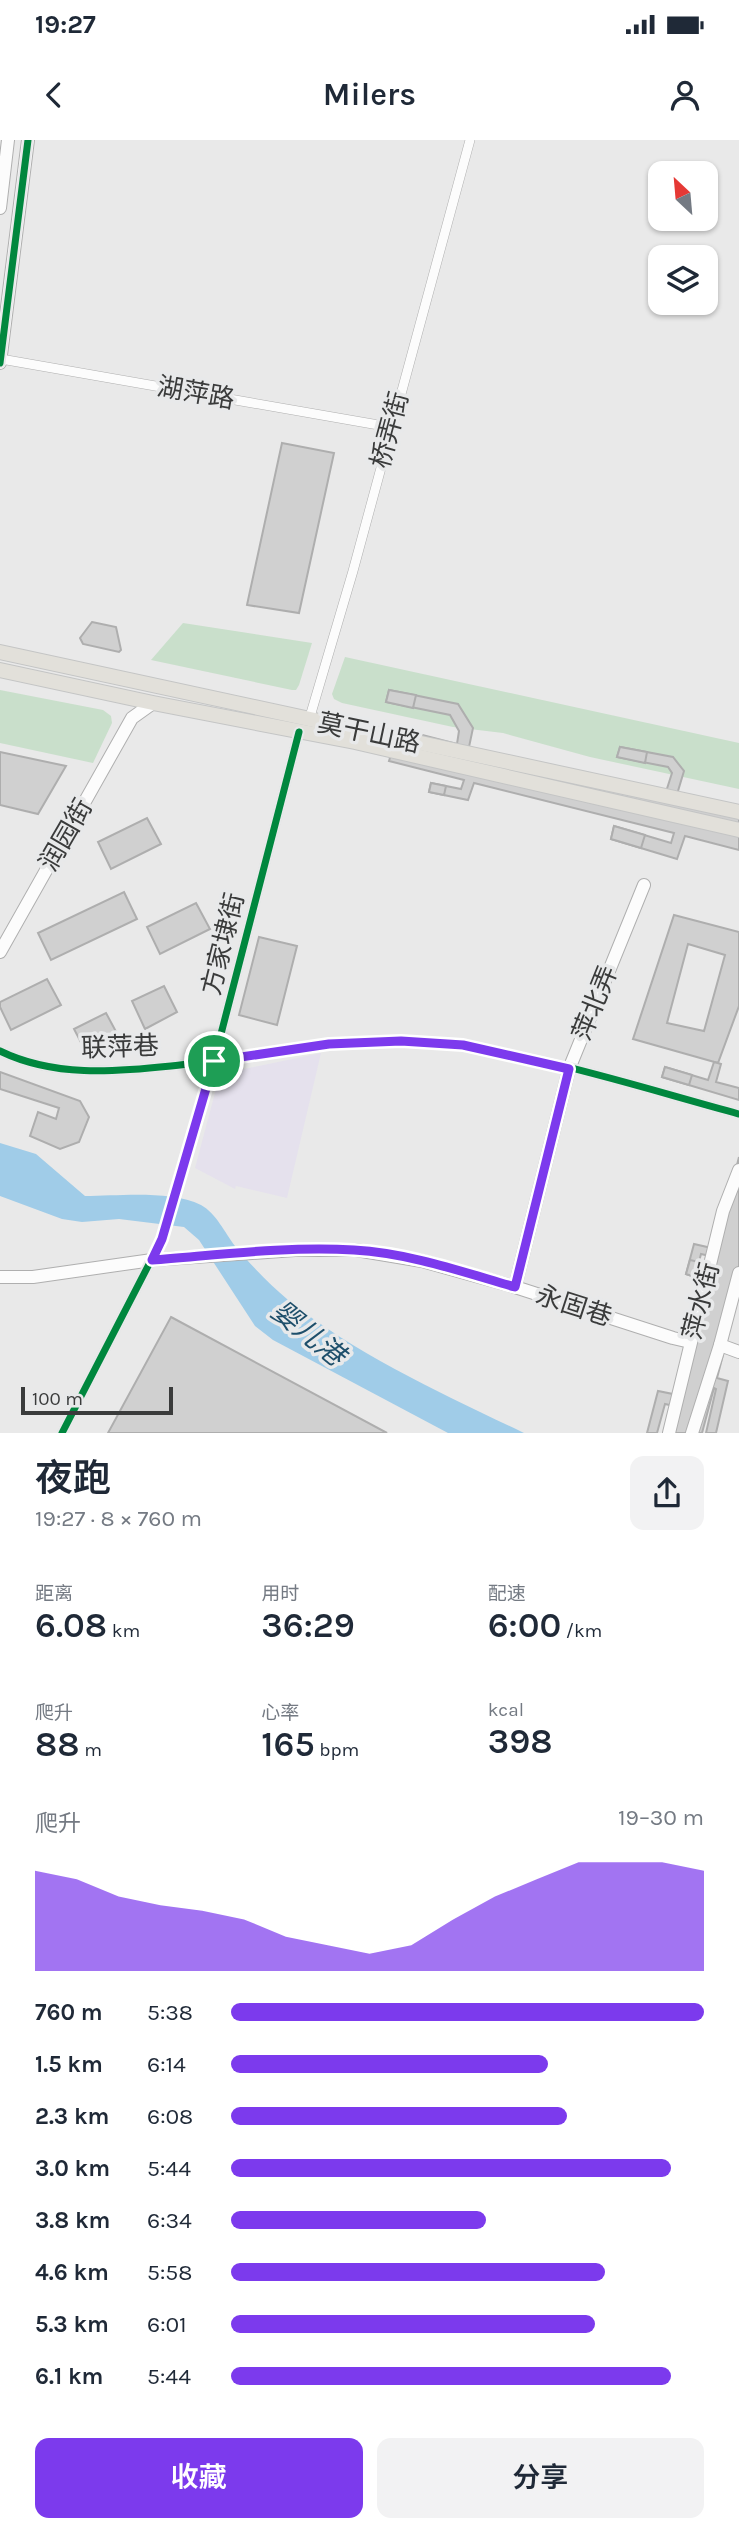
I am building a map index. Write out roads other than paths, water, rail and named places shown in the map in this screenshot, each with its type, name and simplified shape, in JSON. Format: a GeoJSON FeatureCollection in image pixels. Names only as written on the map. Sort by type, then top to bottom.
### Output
{"type":"FeatureCollection","features":[{"type":"Feature","properties":{"kind":"main road","name":"莫干山路"},"geometry":{"type":"LineString","coordinates":[[0,652],[739,813]]}},
{"type":"Feature","properties":{"kind":"main road","name":"莫干山路"},"geometry":{"type":"LineString","coordinates":[[0,670],[355,742],[739,830]]}},
{"type":"Feature","properties":{"kind":"street"},"geometry":{"type":"LineString","coordinates":[[0,208],[8,140]]}},
{"type":"Feature","properties":{"kind":"street"},"geometry":{"type":"LineString","coordinates":[[0,361],[16,218],[28,140]]}},
{"type":"Feature","properties":{"kind":"street","name":"桥弄街"},"geometry":{"type":"LineString","coordinates":[[309,720],[353,571],[470,140]]}},
{"type":"Feature","properties":{"kind":"street","name":"湖萍路"},"geometry":{"type":"LineString","coordinates":[[0,361],[390,427]]}},
{"type":"Feature","properties":{"kind":"street"},"geometry":{"type":"LineString","coordinates":[[122,696],[132,718]]}},
{"type":"Feature","properties":{"kind":"street","name":"润园街"},"geometry":{"type":"LineString","coordinates":[[0,952],[132,718],[153,703]]}},
{"type":"Feature","properties":{"kind":"street","name":"方家埭街"},"geometry":{"type":"LineString","coordinates":[[62,1433],[162,1239],[214,1061],[299,732]]}},
{"type":"Feature","properties":{"kind":"street","name":"萍北弄"},"geometry":{"type":"LineString","coordinates":[[515,1287],[569,1069],[644,885]]}},
{"type":"Feature","properties":{"kind":"street","name":"联萍巷"},"geometry":{"type":"LineString","coordinates":[[0,1051],[17,1059],[68,1070],[117,1072],[329,1044],[401,1041],[463,1045],[569,1069],[739,1114]]}},
{"type":"Feature","properties":{"kind":"street","name":"萍水街"},"geometry":{"type":"LineString","coordinates":[[669,1433],[723,1211],[739,1170]]}},
{"type":"Feature","properties":{"kind":"street","name":"永固巷"},"geometry":{"type":"LineString","coordinates":[[0,1276],[33,1277],[152,1260],[220,1255],[295,1250],[356,1250],[422,1261],[690,1342]]}},
{"type":"Feature","properties":{"kind":"street","name":"萍水街"},"geometry":{"type":"LineString","coordinates":[[692,1433],[739,1273]]}},
{"type":"Feature","properties":{"kind":"street"},"geometry":{"type":"LineString","coordinates":[[720,1345],[739,1352]]}},
{"type":"Feature","properties":{"kind":"water","name":"婴儿港"},"geometry":{"type":"Polygon","coordinates":[[[0,1143],[36,1154],[85,1196],[175,1197],[201,1205],[216,1218],[235,1246],[260,1274],[314,1320],[402,1373],[524,1433],[448,1433],[273,1340],[255,1326],[199,1240],[184,1227],[119,1219],[82,1222],[62,1219],[0,1196],[0,1143]]]}}]}
